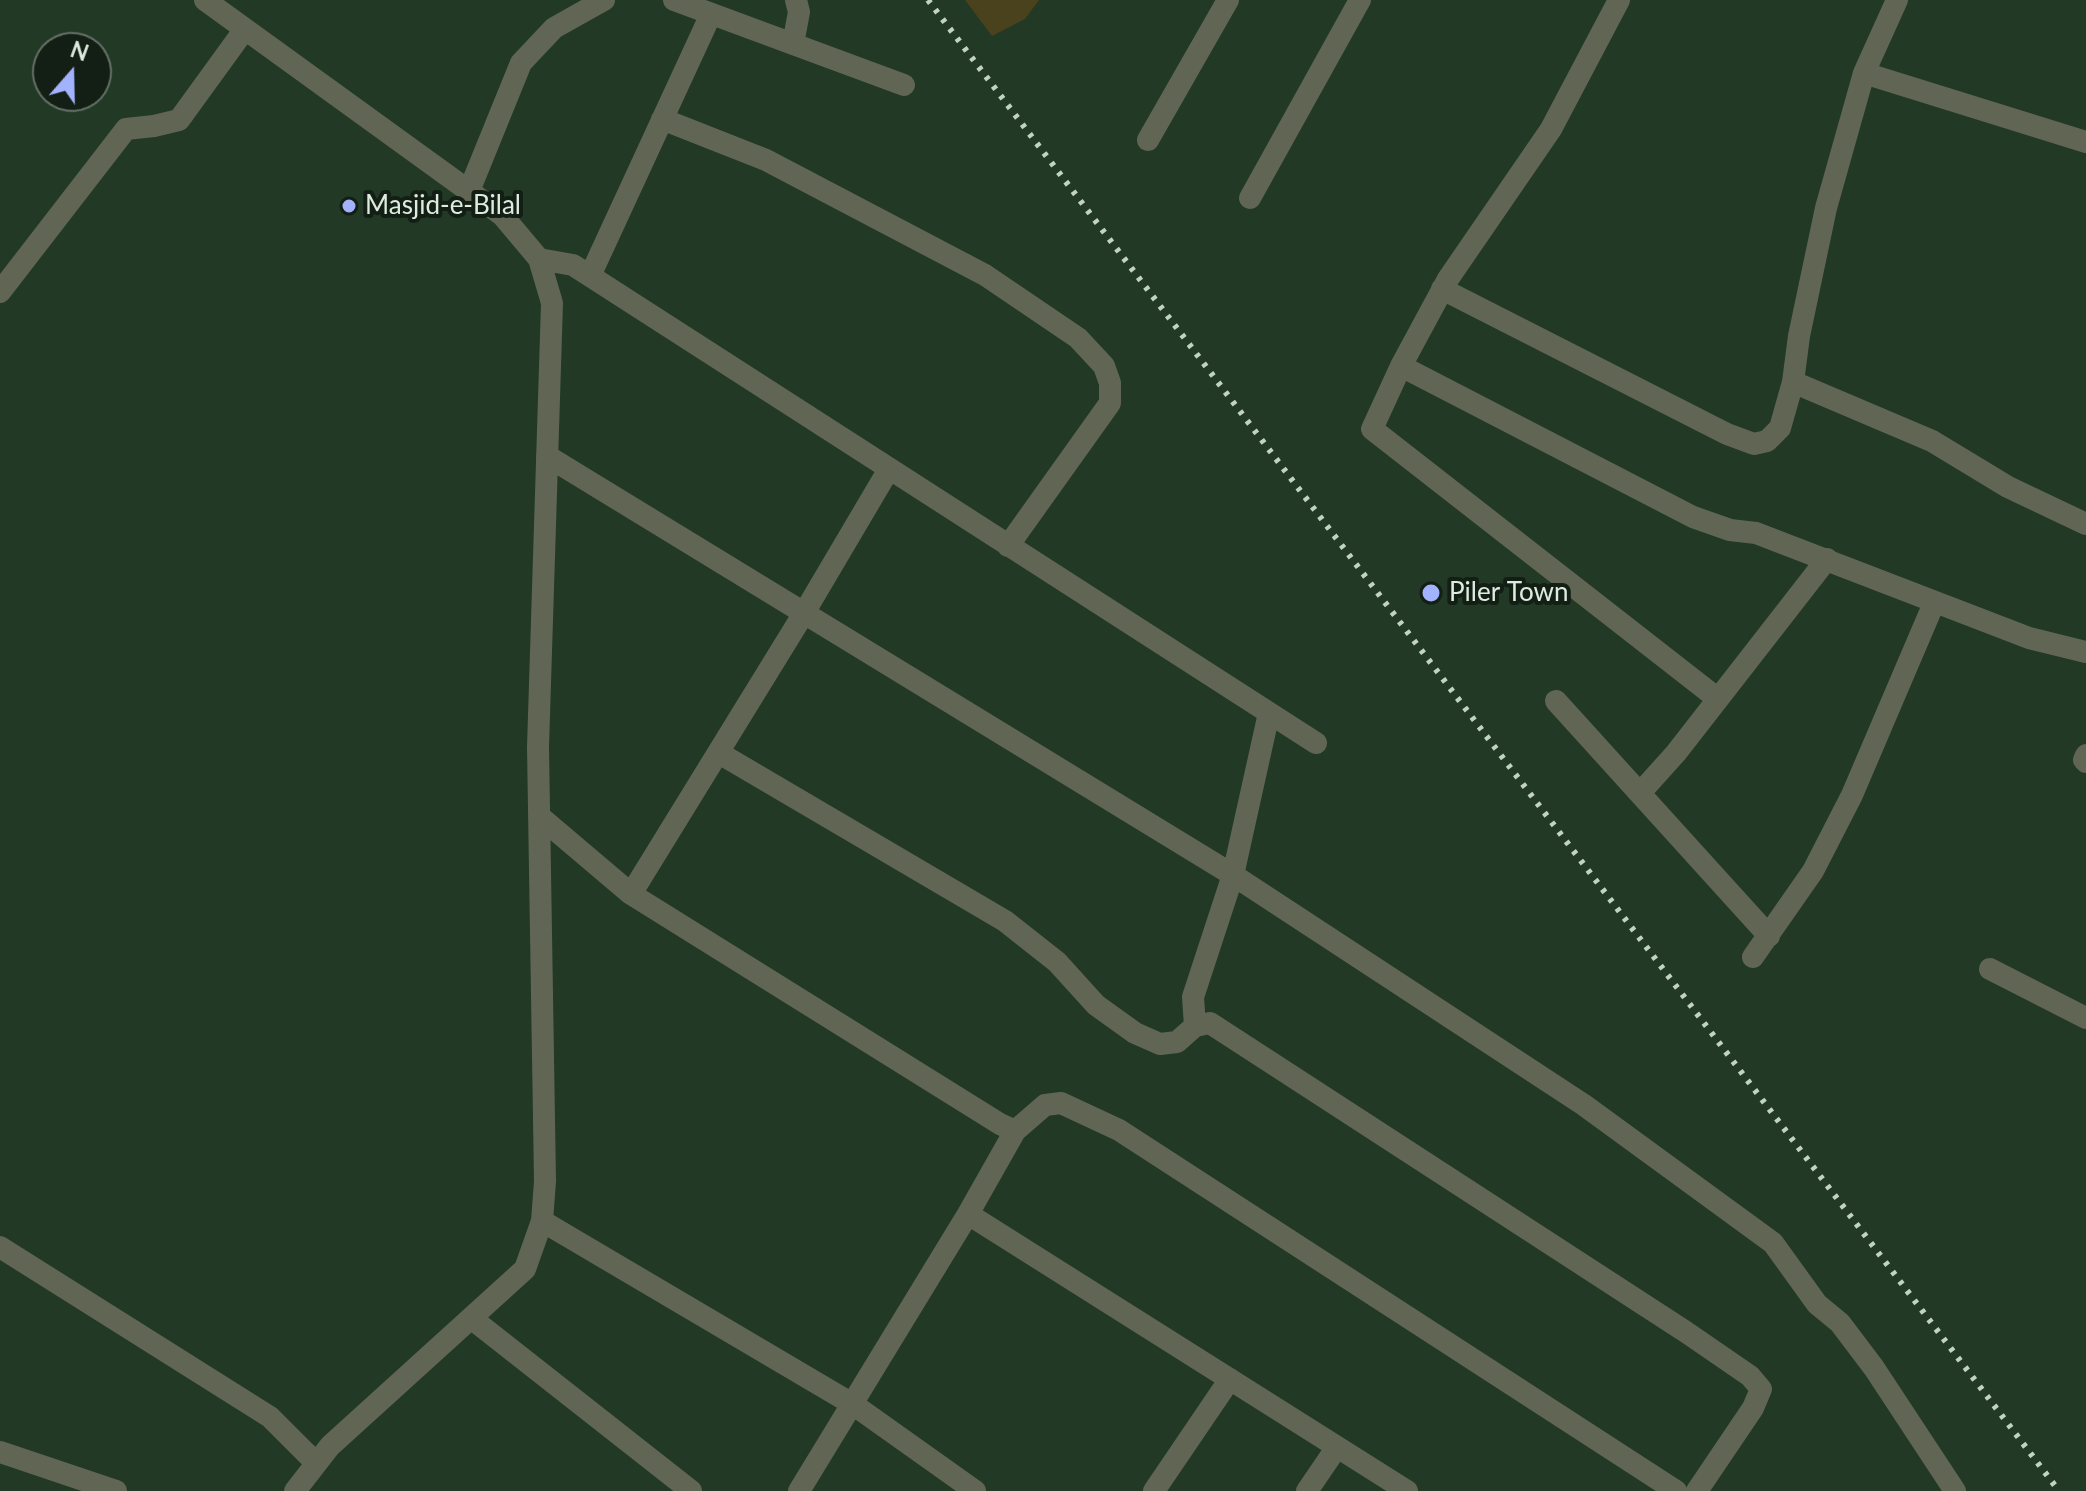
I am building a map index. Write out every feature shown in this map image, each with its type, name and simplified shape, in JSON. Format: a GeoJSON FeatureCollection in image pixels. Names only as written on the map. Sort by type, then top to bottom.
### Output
{"type":"FeatureCollection","features":[{"type":"Feature","properties":{"kind":"street"},"geometry":{"type":"LineString","coordinates":[[205,0],[502,215],[539,259],[552,303],[538,747],[545,1181],[542,1221],[525,1269],[330,1446],[295,1491]]}},
{"type":"Feature","properties":{"kind":"street"},"geometry":{"type":"LineString","coordinates":[[469,191],[521,63],[554,28],[604,0]]}},
{"type":"Feature","properties":{"kind":"street"},"geometry":{"type":"LineString","coordinates":[[674,0],[904,85]]}},
{"type":"Feature","properties":{"kind":"street"},"geometry":{"type":"LineString","coordinates":[[793,44],[799,12],[796,0]]}},
{"type":"Feature","properties":{"kind":"street"},"geometry":{"type":"LineString","coordinates":[[1148,140],[1228,0]]}},
{"type":"Feature","properties":{"kind":"street"},"geometry":{"type":"LineString","coordinates":[[1250,198],[1360,0]]}},
{"type":"Feature","properties":{"kind":"street"},"geometry":{"type":"LineString","coordinates":[[1619,0],[1551,129],[1442,289],[1372,429],[1718,699]]}},
{"type":"Feature","properties":{"kind":"street"},"geometry":{"type":"LineString","coordinates":[[1442,289],[1727,434],[1754,444],[1767,441],[1780,428],[1793,382],[1799,336],[1826,208],[1864,73],[1897,0]]}},
{"type":"Feature","properties":{"kind":"street"},"geometry":{"type":"LineString","coordinates":[[590,276],[711,14]]}},
{"type":"Feature","properties":{"kind":"street"},"geometry":{"type":"LineString","coordinates":[[0,292],[126,129],[179,120],[245,29]]}},
{"type":"Feature","properties":{"kind":"street"},"geometry":{"type":"LineString","coordinates":[[1864,73],[2086,142]]}},
{"type":"Feature","properties":{"kind":"street"},"geometry":{"type":"LineString","coordinates":[[662,119],[766,160],[972,268],[1078,338],[1104,366],[1110,383],[1110,403],[1008,546]]}},
{"type":"Feature","properties":{"kind":"street"},"geometry":{"type":"LineString","coordinates":[[539,259],[573,265],[1316,743]]}},
{"type":"Feature","properties":{"kind":"street"},"geometry":{"type":"LineString","coordinates":[[1401,366],[1693,517],[1730,530],[1756,533],[2029,638],[2086,652]]}},
{"type":"Feature","properties":{"kind":"street"},"geometry":{"type":"LineString","coordinates":[[1793,382],[1932,441],[2008,487],[2086,524]]}},
{"type":"Feature","properties":{"kind":"street"},"geometry":{"type":"LineString","coordinates":[[547,456],[1233,875],[1584,1105],[1773,1243],[1817,1304],[1840,1323],[1874,1368],[1955,1491]]}},
{"type":"Feature","properties":{"kind":"street"},"geometry":{"type":"LineString","coordinates":[[631,894],[889,469]]}},
{"type":"Feature","properties":{"kind":"street"},"geometry":{"type":"LineString","coordinates":[[1640,793],[1676,753],[1827,559]]}},
{"type":"Feature","properties":{"kind":"street"},"geometry":{"type":"LineString","coordinates":[[1753,957],[1813,871],[1852,795],[1934,603]]}},
{"type":"Feature","properties":{"kind":"street"},"geometry":{"type":"LineString","coordinates":[[1556,701],[1769,936]]}},
{"type":"Feature","properties":{"kind":"street"},"geometry":{"type":"LineString","coordinates":[[1195,1026],[1193,997],[1233,875],[1269,713]]}},
{"type":"Feature","properties":{"kind":"street"},"geometry":{"type":"LineString","coordinates":[[719,753],[1005,921],[1057,962],[1096,1005],[1135,1033],[1160,1044],[1177,1042],[1195,1026],[1210,1023],[1750,1376],[1761,1389],[1753,1408],[1697,1491]]}},
{"type":"Feature","properties":{"kind":"street"},"geometry":{"type":"LineString","coordinates":[[2086,755],[2086,762]]}},
{"type":"Feature","properties":{"kind":"street"},"geometry":{"type":"LineString","coordinates":[[539,816],[631,894],[1015,1131]]}},
{"type":"Feature","properties":{"kind":"street"},"geometry":{"type":"LineString","coordinates":[[1990,969],[2086,1018]]}},
{"type":"Feature","properties":{"kind":"street"},"geometry":{"type":"LineString","coordinates":[[799,1491],[854,1405],[1015,1131],[1045,1105],[1061,1103],[1119,1130],[1676,1491]]}},
{"type":"Feature","properties":{"kind":"street"},"geometry":{"type":"LineString","coordinates":[[968,1214],[1407,1491]]}},
{"type":"Feature","properties":{"kind":"street"},"geometry":{"type":"LineString","coordinates":[[542,1221],[854,1405],[975,1491]]}},
{"type":"Feature","properties":{"kind":"street"},"geometry":{"type":"LineString","coordinates":[[0,1247],[270,1417],[316,1463]]}},
{"type":"Feature","properties":{"kind":"street"},"geometry":{"type":"LineString","coordinates":[[471,1318],[691,1491]]}},
{"type":"Feature","properties":{"kind":"street"},"geometry":{"type":"LineString","coordinates":[[1154,1491],[1230,1379]]}},
{"type":"Feature","properties":{"kind":"street"},"geometry":{"type":"LineString","coordinates":[[1307,1491],[1337,1447]]}},
{"type":"Feature","properties":{"kind":"street"},"geometry":{"type":"LineString","coordinates":[[0,1452],[116,1491]]}},
{"type":"Feature","properties":{"kind":"shaded area"},"geometry":{"type":"Polygon","coordinates":[[[965,0],[1039,0],[1025,19],[992,36],[965,0]]]}},
{"type":"Feature","properties":{"kind":"railway"},"geometry":{"type":"LineString","coordinates":[[928,0],[2059,1491]]}},
{"type":"Feature","properties":{"kind":"place","name":"Masjid-e-Bilal"},"geometry":{"type":"Point","coordinates":[349,206]}},
{"type":"Feature","properties":{"kind":"place","name":"Piler Town"},"geometry":{"type":"Point","coordinates":[1431,593]}}]}
